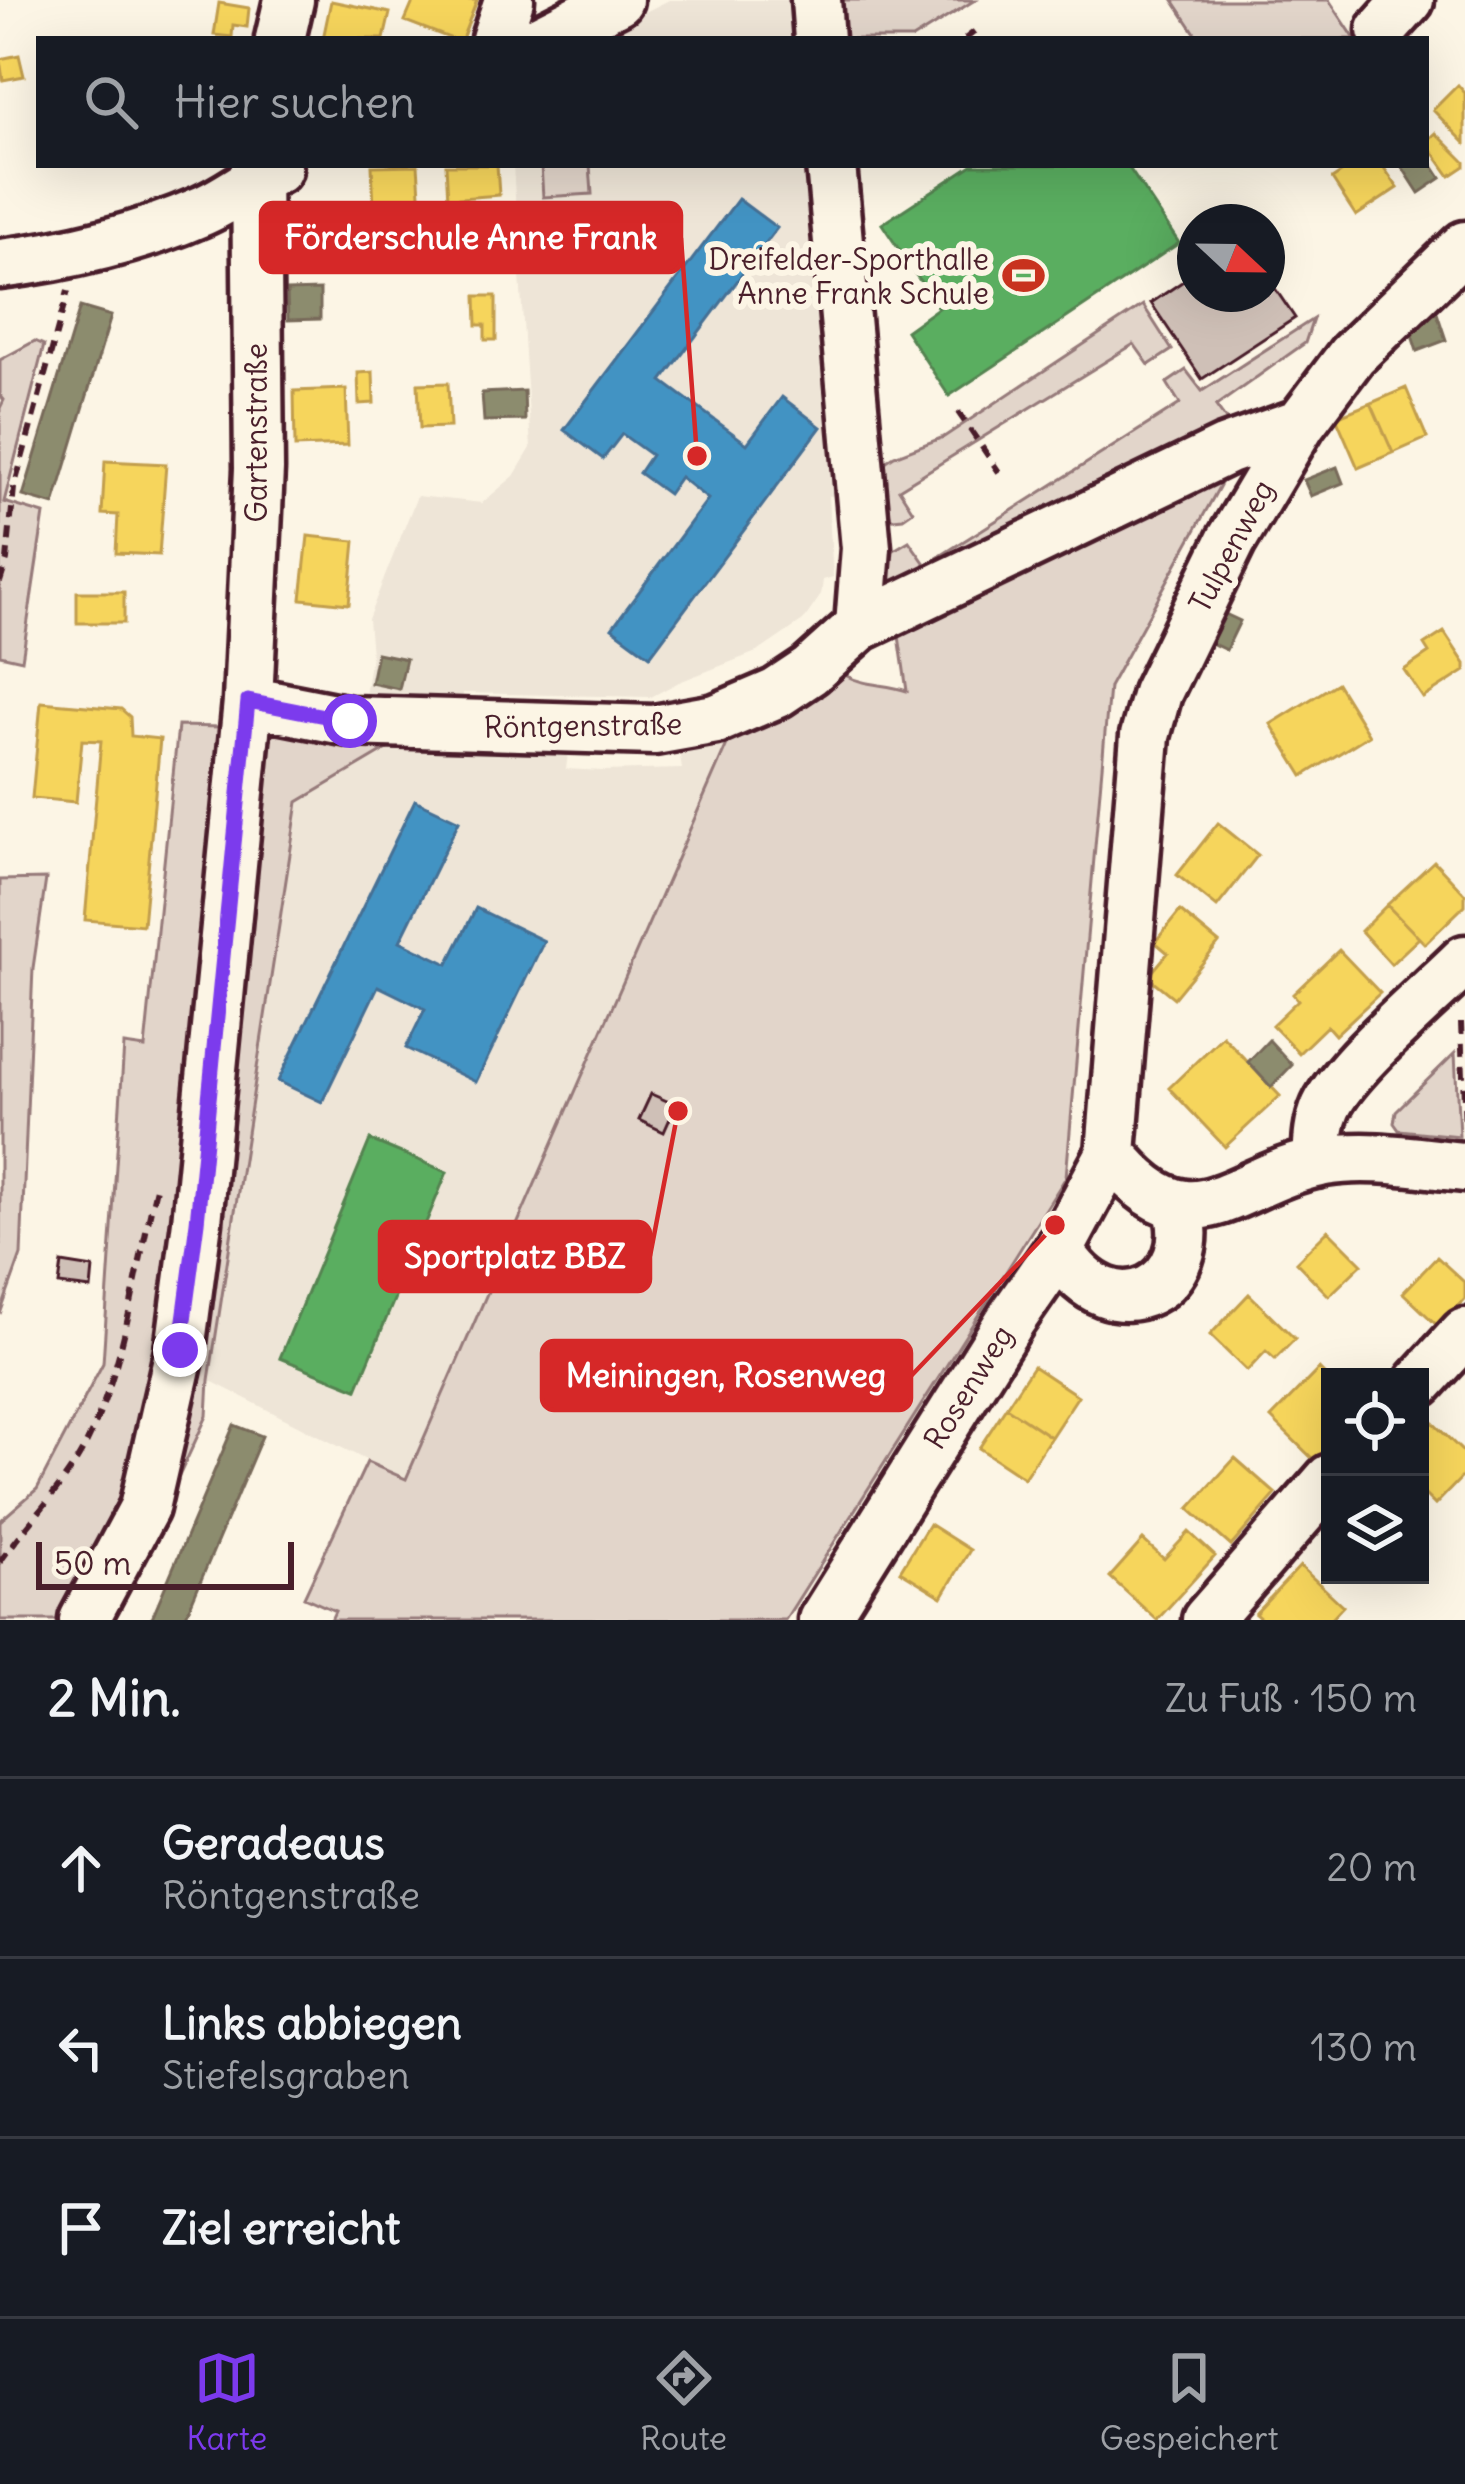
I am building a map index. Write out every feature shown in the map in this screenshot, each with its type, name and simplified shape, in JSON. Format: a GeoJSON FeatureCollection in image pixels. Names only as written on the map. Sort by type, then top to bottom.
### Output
{"type":"FeatureCollection","features":[{"type":"Feature","properties":{"kind":"street"},"geometry":{"type":"LineString","coordinates":[[281,36],[289,0]]}},
{"type":"Feature","properties":{"kind":"street"},"geometry":{"type":"LineString","coordinates":[[497,36],[509,0]]}},
{"type":"Feature","properties":{"kind":"street"},"geometry":{"type":"LineString","coordinates":[[547,36],[618,0]]}},
{"type":"Feature","properties":{"kind":"street"},"geometry":{"type":"LineString","coordinates":[[816,0],[819,36]]}},
{"type":"Feature","properties":{"kind":"street"},"geometry":{"type":"LineString","coordinates":[[831,168],[866,548],[860,626]]}},
{"type":"Feature","properties":{"kind":"street"},"geometry":{"type":"LineString","coordinates":[[0,264],[83,248],[204,211],[266,170]]}},
{"type":"Feature","properties":{"kind":"street","name":"Gartenstraße"},"geometry":{"type":"LineString","coordinates":[[84,1620],[144,1508],[180,1350],[197,1222],[248,701],[266,170]]}},
{"type":"Feature","properties":{"kind":"street"},"geometry":{"type":"LineString","coordinates":[[1300,423],[1352,355],[1465,246]]}},
{"type":"Feature","properties":{"kind":"street","name":"Tulpenweg"},"geometry":{"type":"LineString","coordinates":[[860,626],[1226,450],[1300,423]]}},
{"type":"Feature","properties":{"kind":"street","name":"Tulpenweg"},"geometry":{"type":"LineString","coordinates":[[1111,1153],[1145,736],[1157,693],[1231,541],[1300,423]]}},
{"type":"Feature","properties":{"kind":"street","name":"Röntgenstraße"},"geometry":{"type":"LineString","coordinates":[[248,701],[350,721],[654,730],[716,719],[777,692],[811,671],[860,626]]}},
{"type":"Feature","properties":{"kind":"street"},"geometry":{"type":"LineString","coordinates":[[1317,1163],[1319,1126],[1328,1102],[1359,1064],[1465,960]]}},
{"type":"Feature","properties":{"kind":"street"},"geometry":{"type":"LineString","coordinates":[[1111,1153],[1138,1185],[1178,1205],[1228,1201],[1275,1173],[1317,1163],[1378,1160],[1465,1168]]}},
{"type":"Feature","properties":{"kind":"street","name":"Rosenweg"},"geometry":{"type":"LineString","coordinates":[[823,1620],[1059,1250],[1111,1153]]}},
{"type":"Feature","properties":{"kind":"street"},"geometry":{"type":"LineString","coordinates":[[1059,1250],[1094,1290],[1137,1297],[1151,1289],[1175,1261],[1184,1223],[1178,1205]]}},
{"type":"Feature","properties":{"kind":"street"},"geometry":{"type":"LineString","coordinates":[[1429,1372],[1465,1333]]}},
{"type":"Feature","properties":{"kind":"street"},"geometry":{"type":"LineString","coordinates":[[1207,1620],[1321,1489]]}},
{"type":"Feature","properties":{"kind":"path"},"geometry":{"type":"LineString","coordinates":[[969,36],[978,29]]}},
{"type":"Feature","properties":{"kind":"path"},"geometry":{"type":"LineString","coordinates":[[0,582],[7,560],[14,488],[83,248]]}},
{"type":"Feature","properties":{"kind":"path"},"geometry":{"type":"LineString","coordinates":[[958,412],[999,472]]}},
{"type":"Feature","properties":{"kind":"path"},"geometry":{"type":"LineString","coordinates":[[1426,999],[1447,1021],[1461,1022],[1465,1130]]}},
{"type":"Feature","properties":{"kind":"path"},"geometry":{"type":"LineString","coordinates":[[0,1562],[86,1445],[105,1401],[119,1360],[160,1171]]}},
{"type":"Feature","properties":{"kind":"shaded area"},"geometry":{"type":"Polygon","coordinates":[[[669,0],[800,0],[806,36],[597,36],[669,0]]]}},
{"type":"Feature","properties":{"kind":"shaded area"},"geometry":{"type":"Polygon","coordinates":[[[835,0],[975,0],[917,36],[838,36],[835,0]]]}},
{"type":"Feature","properties":{"kind":"shaded area"},"geometry":{"type":"Polygon","coordinates":[[[1173,0],[1329,0],[1353,36],[1197,36],[1173,0]]]}},
{"type":"Feature","properties":{"kind":"shaded area"},"geometry":{"type":"Polygon","coordinates":[[[513,168],[817,168],[849,494],[828,496],[833,577],[823,580],[821,595],[803,621],[759,651],[651,697],[463,693],[461,712],[365,696],[371,655],[368,619],[417,496],[482,503],[514,476],[531,448],[513,168]]]}},
{"type":"Feature","properties":{"kind":"shaded area"},"geometry":{"type":"Polygon","coordinates":[[[541,168],[590,168],[592,194],[543,197],[541,168]]]}},
{"type":"Feature","properties":{"kind":"shaded area"},"geometry":{"type":"Polygon","coordinates":[[[1143,305],[1172,350],[1149,365],[1134,344],[899,489],[913,511],[903,518],[883,520],[878,467],[944,437],[1143,305]]]}},
{"type":"Feature","properties":{"kind":"shaded area"},"geometry":{"type":"Polygon","coordinates":[[[1313,319],[1305,343],[1216,406],[1236,434],[913,597],[882,586],[884,556],[909,541],[926,565],[1180,404],[1167,383],[1186,370],[1202,391],[1313,319]]]}},
{"type":"Feature","properties":{"kind":"shaded area"},"geometry":{"type":"Polygon","coordinates":[[[35,341],[44,345],[4,502],[44,514],[22,660],[0,655],[0,408],[4,400],[0,360],[35,341]]]}},
{"type":"Feature","properties":{"kind":"shaded area"},"geometry":{"type":"Polygon","coordinates":[[[1235,458],[1109,687],[1066,1177],[785,1620],[331,1620],[335,1611],[304,1597],[367,1462],[406,1479],[728,742],[774,721],[845,675],[907,691],[897,622],[1235,458]]]}},
{"type":"Feature","properties":{"kind":"shaded area"},"geometry":{"type":"Polygon","coordinates":[[[178,726],[265,728],[401,741],[298,802],[207,1416],[112,1620],[0,1620],[0,1521],[37,1489],[103,1363],[124,1045],[145,1048],[178,726]]]}},
{"type":"Feature","properties":{"kind":"shaded area"},"geometry":{"type":"Polygon","coordinates":[[[570,739],[566,769],[603,771],[682,769],[679,750],[728,742],[405,1480],[209,1380],[298,802],[401,741],[570,739]]]}},
{"type":"Feature","properties":{"kind":"shaded area"},"geometry":{"type":"Polygon","coordinates":[[[46,879],[33,968],[21,1255],[0,1314],[0,880],[46,879]]]}},
{"type":"Feature","properties":{"kind":"shaded area"},"geometry":{"type":"Polygon","coordinates":[[[1455,1053],[1459,1136],[1399,1130],[1394,1123],[1396,1111],[1455,1053]]]}},
{"type":"Feature","properties":{"kind":"building: Wohnen"},"geometry":{"type":"Polygon","coordinates":[[[414,0],[477,0],[463,36],[444,36],[405,21],[414,0]]]}},
{"type":"Feature","properties":{"kind":"building: Wohnen"},"geometry":{"type":"Polygon","coordinates":[[[331,1],[390,13],[385,36],[324,36],[331,1]]]}},
{"type":"Feature","properties":{"kind":"building: Wohnen"},"geometry":{"type":"Polygon","coordinates":[[[219,3],[249,8],[247,27],[233,25],[232,36],[214,35],[219,3]]]}},
{"type":"Feature","properties":{"kind":"building: Wohnen"},"geometry":{"type":"Polygon","coordinates":[[[19,55],[24,76],[3,80],[0,59],[19,55]]]}},
{"type":"Feature","properties":{"kind":"building: Wohnen"},"geometry":{"type":"Polygon","coordinates":[[[1458,85],[1465,93],[1465,143],[1433,110],[1458,85]]]}},
{"type":"Feature","properties":{"kind":"building: Wohnen"},"geometry":{"type":"Polygon","coordinates":[[[1436,133],[1465,166],[1450,176],[1429,139],[1436,133]]]}},
{"type":"Feature","properties":{"kind":"building: Wohnen"},"geometry":{"type":"Polygon","coordinates":[[[372,168],[418,168],[421,210],[405,211],[405,225],[375,228],[372,168]]]}},
{"type":"Feature","properties":{"kind":"building: Wohnen"},"geometry":{"type":"Polygon","coordinates":[[[446,168],[497,168],[499,195],[448,199],[446,168]]]}},
{"type":"Feature","properties":{"kind":"building: Wohnen"},"geometry":{"type":"Polygon","coordinates":[[[1348,168],[1384,168],[1398,188],[1356,216],[1332,179],[1348,168]]]}},
{"type":"Feature","properties":{"kind":"building: Wohnen"},"geometry":{"type":"Polygon","coordinates":[[[350,212],[354,271],[303,274],[299,215],[350,212]]]}},
{"type":"Feature","properties":{"kind":"building: Wohnen"},"geometry":{"type":"Polygon","coordinates":[[[476,296],[496,296],[496,340],[485,340],[485,325],[477,325],[476,296]]]}},
{"type":"Feature","properties":{"kind":"building: Wohnen"},"geometry":{"type":"Polygon","coordinates":[[[373,372],[374,403],[359,404],[358,373],[373,372]]]}},
{"type":"Feature","properties":{"kind":"building: Wohnen"},"geometry":{"type":"Polygon","coordinates":[[[448,383],[450,427],[420,428],[418,384],[448,383]]]}},
{"type":"Feature","properties":{"kind":"building: Wohnen"},"geometry":{"type":"Polygon","coordinates":[[[1406,388],[1427,438],[1393,453],[1371,403],[1406,388]]]}},
{"type":"Feature","properties":{"kind":"building: Wohnen"},"geometry":{"type":"Polygon","coordinates":[[[346,389],[348,445],[295,447],[294,391],[346,389]]]}},
{"type":"Feature","properties":{"kind":"building: Wohnen"},"geometry":{"type":"Polygon","coordinates":[[[1371,403],[1393,453],[1358,468],[1336,417],[1371,403]]]}},
{"type":"Feature","properties":{"kind":"building: Wohnen"},"geometry":{"type":"Polygon","coordinates":[[[105,461],[166,464],[159,555],[116,553],[118,515],[102,514],[105,461]]]}},
{"type":"Feature","properties":{"kind":"building: Wohnen"},"geometry":{"type":"Polygon","coordinates":[[[308,536],[355,541],[349,604],[301,599],[308,536]]]}},
{"type":"Feature","properties":{"kind":"building: Wohnen"},"geometry":{"type":"Polygon","coordinates":[[[77,592],[124,592],[124,623],[77,623],[77,592]]]}},
{"type":"Feature","properties":{"kind":"building: Wohnen"},"geometry":{"type":"Polygon","coordinates":[[[1444,632],[1465,671],[1423,698],[1404,670],[1429,653],[1424,645],[1444,632]]]}},
{"type":"Feature","properties":{"kind":"building: Wohnen"},"geometry":{"type":"Polygon","coordinates":[[[1337,683],[1369,735],[1303,776],[1271,724],[1337,683]]]}},
{"type":"Feature","properties":{"kind":"building: Wohnen"},"geometry":{"type":"Polygon","coordinates":[[[41,702],[121,709],[130,717],[131,736],[160,739],[143,925],[85,920],[101,741],[82,740],[76,802],[32,798],[41,702]]]}},
{"type":"Feature","properties":{"kind":"building: Wohnen"},"geometry":{"type":"Polygon","coordinates":[[[1218,823],[1258,855],[1217,907],[1177,875],[1218,823]]]}},
{"type":"Feature","properties":{"kind":"building: Wohnen"},"geometry":{"type":"Polygon","coordinates":[[[1434,861],[1465,894],[1465,905],[1425,944],[1387,905],[1434,861]]]}},
{"type":"Feature","properties":{"kind":"building: Wohnen"},"geometry":{"type":"Polygon","coordinates":[[[1387,905],[1419,938],[1391,964],[1361,931],[1387,905]]]}},
{"type":"Feature","properties":{"kind":"building: Wohnen"},"geometry":{"type":"Polygon","coordinates":[[[1180,911],[1219,943],[1174,998],[1148,977],[1168,953],[1155,942],[1180,911]]]}},
{"type":"Feature","properties":{"kind":"building: Wohnen"},"geometry":{"type":"Polygon","coordinates":[[[1339,950],[1380,993],[1335,1035],[1327,1026],[1299,1053],[1272,1025],[1298,1000],[1293,994],[1339,950]]]}},
{"type":"Feature","properties":{"kind":"building: Wohnen"},"geometry":{"type":"Polygon","coordinates":[[[1223,1036],[1280,1096],[1225,1147],[1169,1088],[1223,1036]]]}},
{"type":"Feature","properties":{"kind":"building: Wohnen"},"geometry":{"type":"Polygon","coordinates":[[[1328,1230],[1362,1264],[1329,1296],[1296,1262],[1328,1230]]]}},
{"type":"Feature","properties":{"kind":"building: Wohnen"},"geometry":{"type":"Polygon","coordinates":[[[1437,1257],[1465,1283],[1465,1299],[1439,1327],[1403,1293],[1437,1257]]]}},
{"type":"Feature","properties":{"kind":"building: Wohnen"},"geometry":{"type":"Polygon","coordinates":[[[1249,1294],[1295,1339],[1275,1359],[1266,1351],[1247,1371],[1210,1335],[1249,1294]]]}},
{"type":"Feature","properties":{"kind":"building: Wohnen"},"geometry":{"type":"Polygon","coordinates":[[[1033,1366],[1078,1396],[1051,1437],[1006,1407],[1033,1366]]]}},
{"type":"Feature","properties":{"kind":"building: Wohnen"},"geometry":{"type":"Polygon","coordinates":[[[1321,1371],[1321,1455],[1315,1461],[1271,1418],[1321,1371]]]}},
{"type":"Feature","properties":{"kind":"building: Wohnen"},"geometry":{"type":"Polygon","coordinates":[[[1006,1407],[1051,1437],[1024,1478],[979,1448],[1006,1407]]]}},
{"type":"Feature","properties":{"kind":"building: Wohnen"},"geometry":{"type":"Polygon","coordinates":[[[1429,1423],[1465,1454],[1465,1474],[1435,1505],[1429,1499],[1429,1423]]]}},
{"type":"Feature","properties":{"kind":"building: Wohnen"},"geometry":{"type":"Polygon","coordinates":[[[1235,1458],[1276,1494],[1231,1546],[1189,1509],[1235,1458]]]}},
{"type":"Feature","properties":{"kind":"building: Wohnen"},"geometry":{"type":"Polygon","coordinates":[[[929,1524],[970,1550],[942,1597],[900,1571],[929,1524]]]}},
{"type":"Feature","properties":{"kind":"building: Wohnen"},"geometry":{"type":"Polygon","coordinates":[[[1189,1532],[1215,1556],[1157,1620],[1110,1577],[1143,1540],[1164,1559],[1189,1532]]]}},
{"type":"Feature","properties":{"kind":"building: Wohnen"},"geometry":{"type":"Polygon","coordinates":[[[1300,1566],[1343,1606],[1330,1620],[1262,1620],[1255,1614],[1300,1566]]]}},
{"type":"Feature","properties":{"kind":"building: Schulen"},"geometry":{"type":"Polygon","coordinates":[[[738,199],[777,228],[662,381],[747,444],[782,397],[821,427],[650,656],[612,628],[708,499],[680,477],[668,494],[639,473],[651,455],[622,434],[603,459],[564,430],[738,199]]]}},
{"type":"Feature","properties":{"kind":"building: Schulen"},"geometry":{"type":"Polygon","coordinates":[[[415,800],[459,821],[400,941],[448,964],[476,908],[544,941],[476,1082],[406,1048],[425,1009],[378,986],[322,1102],[278,1081],[415,800]]]}},
{"type":"Feature","properties":{"kind":"building: Öffentlich","name":"Dreifelder-Sporthalle Anne Frank Schule"},"geometry":{"type":"Polygon","coordinates":[[[967,168],[1129,168],[1177,240],[949,396],[906,331],[938,308],[882,224],[967,168]]]}},
{"type":"Feature","properties":{"kind":"building: Öffentlich"},"geometry":{"type":"Polygon","coordinates":[[[370,1140],[447,1172],[357,1389],[280,1358],[370,1140]]]}},
{"type":"Feature","properties":{"kind":"building: Industrie"},"geometry":{"type":"Polygon","coordinates":[[[1429,160],[1441,178],[1419,193],[1403,168],[1429,168],[1429,160]]]}},
{"type":"Feature","properties":{"kind":"building: Industrie"},"geometry":{"type":"Polygon","coordinates":[[[320,290],[320,319],[288,320],[287,291],[320,290]]]}},
{"type":"Feature","properties":{"kind":"building: Industrie"},"geometry":{"type":"Polygon","coordinates":[[[80,307],[111,316],[54,505],[23,496],[80,307]]]}},
{"type":"Feature","properties":{"kind":"building: Industrie"},"geometry":{"type":"Polygon","coordinates":[[[1437,313],[1446,340],[1417,351],[1408,323],[1437,313]]]}},
{"type":"Feature","properties":{"kind":"building: Industrie"},"geometry":{"type":"Polygon","coordinates":[[[524,391],[525,420],[484,421],[482,393],[524,391]]]}},
{"type":"Feature","properties":{"kind":"building: Industrie"},"geometry":{"type":"Polygon","coordinates":[[[1337,467],[1343,483],[1311,496],[1304,480],[1337,467]]]}},
{"type":"Feature","properties":{"kind":"building: Industrie"},"geometry":{"type":"Polygon","coordinates":[[[1221,612],[1240,621],[1226,650],[1207,641],[1221,612]]]}},
{"type":"Feature","properties":{"kind":"building: Industrie"},"geometry":{"type":"Polygon","coordinates":[[[377,653],[406,659],[399,689],[371,683],[377,653]]]}},
{"type":"Feature","properties":{"kind":"building: Industrie"},"geometry":{"type":"Polygon","coordinates":[[[1269,1040],[1292,1065],[1271,1087],[1248,1062],[1269,1040]]]}},
{"type":"Feature","properties":{"kind":"building: Industrie"},"geometry":{"type":"Polygon","coordinates":[[[234,1425],[262,1436],[184,1620],[151,1620],[234,1425]]]}},
{"type":"Feature","properties":{"kind":"building: Sonstige"},"geometry":{"type":"Polygon","coordinates":[[[1177,285],[1177,312],[1285,312],[1285,303],[1295,318],[1202,379],[1151,303],[1177,285]]]}},
{"type":"Feature","properties":{"kind":"building: Sonstige"},"geometry":{"type":"Polygon","coordinates":[[[651,1094],[676,1105],[664,1132],[639,1120],[651,1094]]]}},
{"type":"Feature","properties":{"kind":"building: Sonstige"},"geometry":{"type":"Polygon","coordinates":[[[62,1263],[93,1268],[91,1289],[59,1285],[62,1263]]]}},
{"type":"Feature","properties":{"kind":"place","name":"Dreifelder-Sporthalle Anne Frank Schule"},"geometry":{"type":"Point","coordinates":[1023,276]}},
{"type":"Feature","properties":{"kind":"place","name":"Förderschule Anne Frank"},"geometry":{"type":"Point","coordinates":[697,456]}},
{"type":"Feature","properties":{"kind":"place","name":"Sportplatz BBZ"},"geometry":{"type":"Point","coordinates":[678,1111]}},
{"type":"Feature","properties":{"kind":"place","name":"Meiningen, Rosenweg"},"geometry":{"type":"Point","coordinates":[1055,1225]}},
{"type":"Feature","properties":{"kind":"route"},"geometry":{"type":"LineString","coordinates":[[180,1350],[248,701],[350,721]]}}]}
